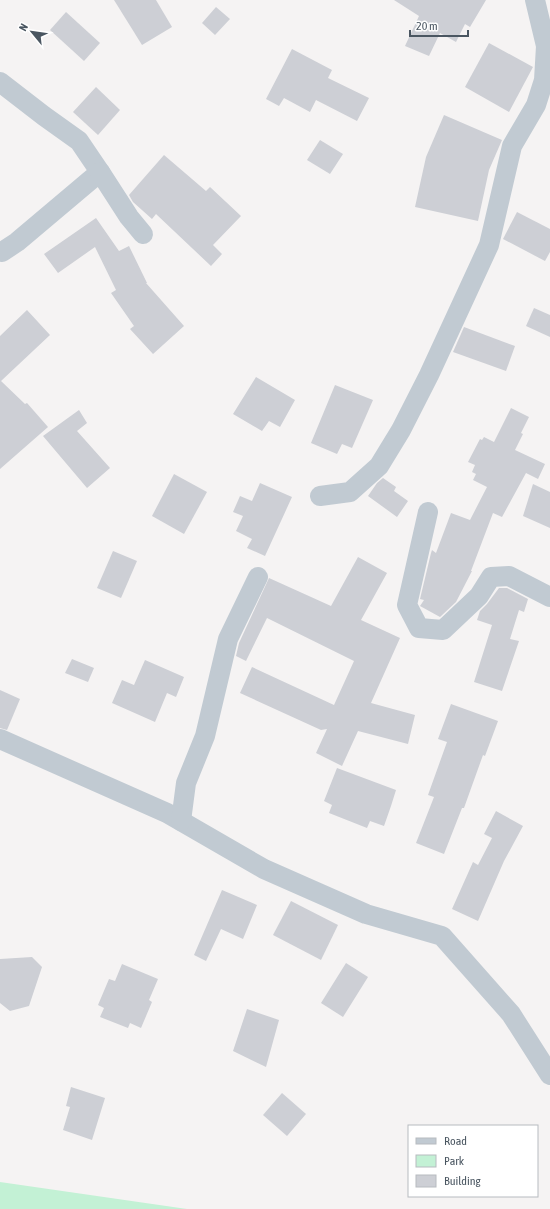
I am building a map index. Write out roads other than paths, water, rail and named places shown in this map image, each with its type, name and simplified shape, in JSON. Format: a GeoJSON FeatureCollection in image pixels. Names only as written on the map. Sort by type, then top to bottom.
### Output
{"type":"FeatureCollection","features":[{"type":"Feature","properties":{"kind":"street"},"geometry":{"type":"LineString","coordinates":[[320,496],[350,492],[378,466],[402,430],[489,245],[512,146],[536,105],[544,80],[546,46],[535,0]]}},
{"type":"Feature","properties":{"kind":"street"},"geometry":{"type":"LineString","coordinates":[[0,82],[79,141],[129,217],[143,234]]}},
{"type":"Feature","properties":{"kind":"street"},"geometry":{"type":"LineString","coordinates":[[2,252],[17,242],[100,172]]}},
{"type":"Feature","properties":{"kind":"street"},"geometry":{"type":"LineString","coordinates":[[428,512],[407,605],[419,628],[442,630],[479,596],[492,577],[509,576],[550,597]]}},
{"type":"Feature","properties":{"kind":"street"},"geometry":{"type":"LineString","coordinates":[[181,821],[186,783],[205,736],[228,639],[258,577]]}},
{"type":"Feature","properties":{"kind":"street"},"geometry":{"type":"LineString","coordinates":[[0,739],[167,813],[271,872],[366,914],[442,936],[511,1014],[550,1075]]}}]}
